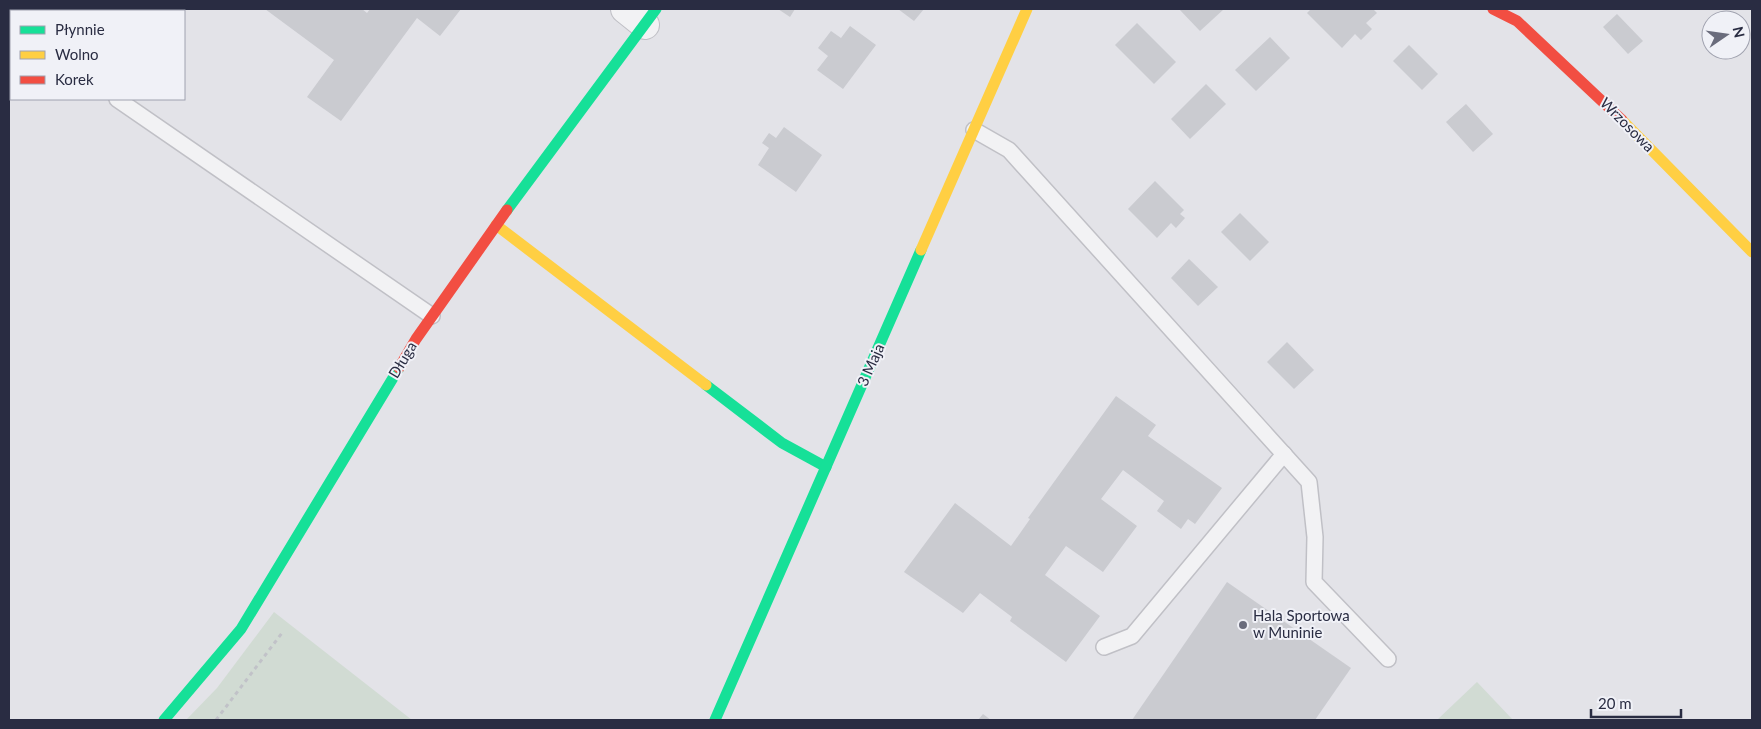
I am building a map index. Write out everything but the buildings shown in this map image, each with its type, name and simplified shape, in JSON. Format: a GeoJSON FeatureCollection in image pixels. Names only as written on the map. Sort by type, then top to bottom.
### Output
{"type":"FeatureCollection","features":[{"type":"Feature","properties":{"kind":"street","name":"3 Maja"},"geometry":{"type":"LineString","coordinates":[[715,720],[1027,9]]}},
{"type":"Feature","properties":{"kind":"street","name":"Wrzosowa"},"geometry":{"type":"LineString","coordinates":[[1493,9],[1517,21],[1603,100],[1752,252]]}},
{"type":"Feature","properties":{"kind":"street","name":"Długa"},"geometry":{"type":"LineString","coordinates":[[164,720],[241,630],[411,347],[642,14]]}},
{"type":"Feature","properties":{"kind":"street"},"geometry":{"type":"LineString","coordinates":[[496,225],[782,443],[826,467]]}},
{"type":"Feature","properties":{"kind":"lane"},"geometry":{"type":"LineString","coordinates":[[118,100],[432,316]]}},
{"type":"Feature","properties":{"kind":"lane"},"geometry":{"type":"LineString","coordinates":[[974,130],[1009,150],[1309,482],[1315,537],[1314,582],[1388,660]]}},
{"type":"Feature","properties":{"kind":"lane"},"geometry":{"type":"LineString","coordinates":[[1104,647],[1132,636],[1284,454]]}},
{"type":"Feature","properties":{"kind":"path"},"geometry":{"type":"LineString","coordinates":[[216,720],[282,633]]}},
{"type":"Feature","properties":{"kind":"shaded area"},"geometry":{"type":"Polygon","coordinates":[[[274,612],[412,720],[186,720],[217,688],[274,612]]]}},
{"type":"Feature","properties":{"kind":"shaded area"},"geometry":{"type":"Polygon","coordinates":[[[1477,682],[1513,720],[1437,720],[1477,682]]]}},
{"type":"Feature","properties":{"kind":"traffic: fast"},"geometry":{"type":"LineString","coordinates":[[507,210],[656,9]]}},
{"type":"Feature","properties":{"kind":"traffic: fast"},"geometry":{"type":"LineString","coordinates":[[715,720],[921,250]]}},
{"type":"Feature","properties":{"kind":"traffic: fast"},"geometry":{"type":"LineString","coordinates":[[164,720],[241,629],[399,368]]}},
{"type":"Feature","properties":{"kind":"traffic: fast"},"geometry":{"type":"LineString","coordinates":[[706,385],[782,443],[826,467]]}},
{"type":"Feature","properties":{"kind":"traffic: slow"},"geometry":{"type":"LineString","coordinates":[[921,250],[1027,9]]}},
{"type":"Feature","properties":{"kind":"traffic: slow"},"geometry":{"type":"LineString","coordinates":[[1622,120],[1752,252]]}},
{"type":"Feature","properties":{"kind":"traffic: slow"},"geometry":{"type":"LineString","coordinates":[[496,225],[706,385]]}},
{"type":"Feature","properties":{"kind":"traffic: jam"},"geometry":{"type":"LineString","coordinates":[[1493,9],[1517,21],[1622,120]]}},
{"type":"Feature","properties":{"kind":"traffic: jam"},"geometry":{"type":"LineString","coordinates":[[399,368],[416,339],[507,210]]}},
{"type":"Feature","properties":{"kind":"place","name":"Hala Sportowa w Muninie"},"geometry":{"type":"Point","coordinates":[1243,625]}}]}
